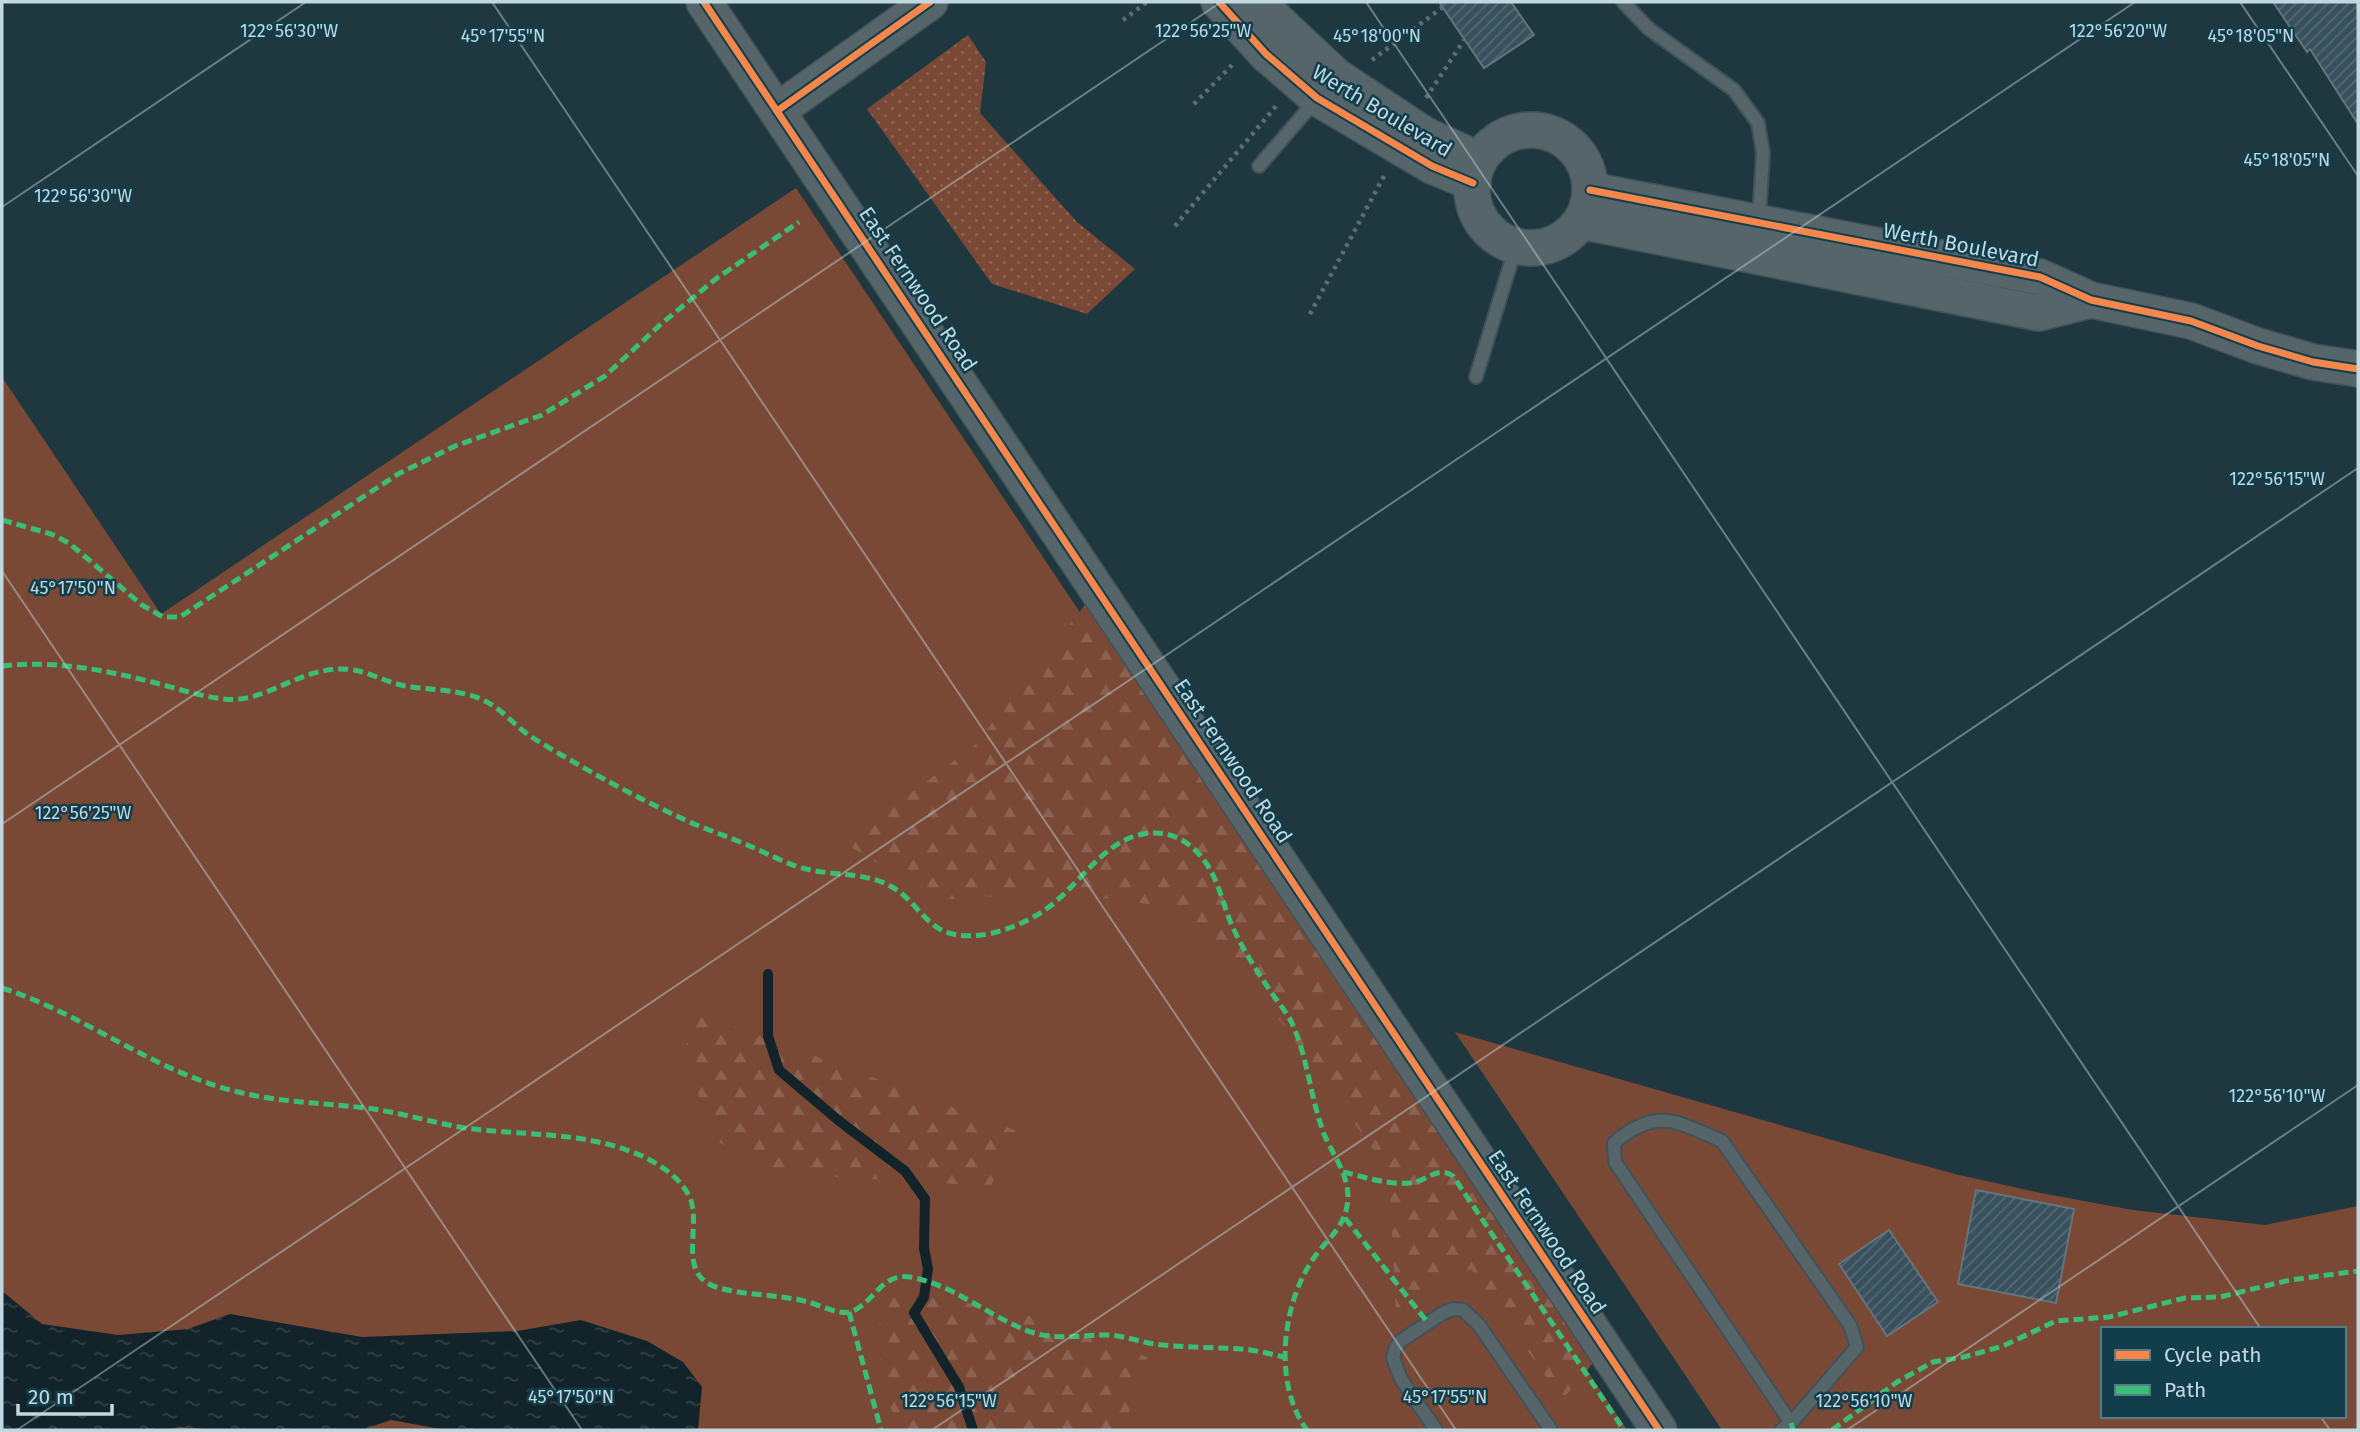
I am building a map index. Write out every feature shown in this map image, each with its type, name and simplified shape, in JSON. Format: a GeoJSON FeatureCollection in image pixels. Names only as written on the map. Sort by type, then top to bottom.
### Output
{"type":"FeatureCollection","features":[{"type":"Feature","properties":{"kind":"street","name":"East Fernwood Road"},"geometry":{"type":"LineString","coordinates":[[704,2],[1658,1430]]}},
{"type":"Feature","properties":{"kind":"street"},"geometry":{"type":"LineString","coordinates":[[777,111],[930,2]]}},
{"type":"Feature","properties":{"kind":"street","name":"Werth Boulevard"},"geometry":{"type":"LineString","coordinates":[[1220,2],[1301,98],[1432,166],[1476,171]]}},
{"type":"Feature","properties":{"kind":"street","name":"Werth Boulevard"},"geometry":{"type":"LineString","coordinates":[[1257,2],[1335,76],[1476,171]]}},
{"type":"Feature","properties":{"kind":"street","name":"Werth Boulevard"},"geometry":{"type":"LineString","coordinates":[[1476,171],[1498,140],[1518,132],[1538,131],[1558,137],[1570,145],[1583,162],[1585,205]]}},
{"type":"Feature","properties":{"kind":"street"},"geometry":{"type":"LineString","coordinates":[[1476,171],[1472,198],[1477,213],[1489,230],[1506,243],[1525,248],[1548,246],[1566,237],[1585,205]]}},
{"type":"Feature","properties":{"kind":"street","name":"Werth Boulevard"},"geometry":{"type":"LineString","coordinates":[[1585,205],[1759,223],[2040,277],[2091,300],[2190,321],[2313,362],[2358,369]]}},
{"type":"Feature","properties":{"kind":"street","name":"Werth Boulevard"},"geometry":{"type":"LineString","coordinates":[[1585,205],[2039,313],[2091,300]]}},
{"type":"Feature","properties":{"kind":"lane"},"geometry":{"type":"LineString","coordinates":[[1623,2],[1648,29],[1734,90],[1758,123],[1763,153],[1759,223]]}},
{"type":"Feature","properties":{"kind":"lane"},"geometry":{"type":"LineString","coordinates":[[1259,166],[1301,98]]}},
{"type":"Feature","properties":{"kind":"lane"},"geometry":{"type":"LineString","coordinates":[[1476,377],[1516,246]]}},
{"type":"Feature","properties":{"kind":"lane"},"geometry":{"type":"LineString","coordinates":[[1659,1119],[1691,1127],[1722,1141],[1850,1325],[1857,1347],[1786,1427],[1615,1162],[1614,1143],[1640,1124],[1659,1119]]}},
{"type":"Feature","properties":{"kind":"lane"},"geometry":{"type":"LineString","coordinates":[[1436,1430],[1401,1379],[1393,1358],[1396,1347],[1402,1340],[1453,1308],[1463,1310],[1479,1325],[1551,1430]]}},
{"type":"Feature","properties":{"kind":"path"},"geometry":{"type":"LineString","coordinates":[[1123,20],[1147,2]]}},
{"type":"Feature","properties":{"kind":"path"},"geometry":{"type":"LineString","coordinates":[[1373,60],[1443,6]]}},
{"type":"Feature","properties":{"kind":"path"},"geometry":{"type":"LineString","coordinates":[[1424,103],[1464,40]]}},
{"type":"Feature","properties":{"kind":"path"},"geometry":{"type":"LineString","coordinates":[[1194,104],[1241,56]]}},
{"type":"Feature","properties":{"kind":"path"},"geometry":{"type":"LineString","coordinates":[[1175,226],[1301,98]]}},
{"type":"Feature","properties":{"kind":"path"},"geometry":{"type":"LineString","coordinates":[[1310,314],[1389,168]]}},
{"type":"Feature","properties":{"kind":"green space"},"geometry":{"type":"Polygon","coordinates":[[[968,35],[986,62],[980,113],[1076,221],[1135,269],[1087,314],[992,284],[867,109],[968,35]]]}},
{"type":"Feature","properties":{"kind":"green space"},"geometry":{"type":"Polygon","coordinates":[[[796,188],[1627,1430],[2,1430],[2,377],[161,614],[796,188]]]}},
{"type":"Feature","properties":{"kind":"green space"},"geometry":{"type":"Polygon","coordinates":[[[1089,600],[1599,1356],[1562,1400],[1471,1269],[1396,1312],[1389,1171],[1244,971],[1155,905],[1061,892],[940,900],[844,843],[974,746],[1089,600]]]}},
{"type":"Feature","properties":{"kind":"green space"},"geometry":{"type":"Polygon","coordinates":[[[701,1014],[1017,1131],[991,1186],[837,1177],[766,1167],[711,1138],[685,1048],[701,1014]]]}},
{"type":"Feature","properties":{"kind":"green space"},"geometry":{"type":"Polygon","coordinates":[[[1455,1032],[1874,1152],[1959,1175],[2046,1194],[2133,1210],[2265,1225],[2358,1206],[2358,1430],[1722,1430],[1455,1032]]]}},
{"type":"Feature","properties":{"kind":"green space"},"geometry":{"type":"Polygon","coordinates":[[[893,1292],[1012,1310],[1147,1357],[1130,1410],[1118,1430],[896,1430],[875,1335],[893,1292]]]}},
{"type":"Feature","properties":{"kind":"water"},"geometry":{"type":"Polygon","coordinates":[[[2,1291],[42,1324],[118,1335],[188,1329],[230,1314],[362,1337],[517,1331],[581,1320],[647,1341],[683,1362],[702,1387],[698,1430],[446,1430],[391,1420],[361,1430],[216,1430],[180,1427],[163,1430],[2,1430],[2,1291]]]}},
{"type":"Feature","properties":{"kind":"building"},"geometry":{"type":"Polygon","coordinates":[[[1439,2],[1511,2],[1534,35],[1484,68],[1439,2]]]}},
{"type":"Feature","properties":{"kind":"building"},"geometry":{"type":"Polygon","coordinates":[[[2273,2],[2358,2],[2358,124],[2310,49],[2307,52],[2273,2]]]}},
{"type":"Feature","properties":{"kind":"building"},"geometry":{"type":"Polygon","coordinates":[[[1976,1190],[2074,1209],[2056,1303],[1958,1284],[1976,1190]]]}},
{"type":"Feature","properties":{"kind":"building"},"geometry":{"type":"Polygon","coordinates":[[[1889,1230],[1938,1302],[1887,1336],[1839,1264],[1889,1230]]]}},
{"type":"Feature","properties":{"kind":"waterway"},"geometry":{"type":"LineString","coordinates":[[768,974],[768,1036],[779,1070],[838,1120],[905,1171],[925,1199],[924,1248],[928,1269],[924,1297],[914,1313],[959,1387],[973,1430]]}},
{"type":"Feature","properties":{"kind":"marked path"},"geometry":{"type":"LineString","coordinates":[[2,520],[51,534],[69,543],[142,605],[163,617],[180,617],[398,474],[455,446],[542,415],[605,376],[661,324],[717,278],[799,222]]}},
{"type":"Feature","properties":{"kind":"marked path"},"geometry":{"type":"LineString","coordinates":[[2,666],[41,664],[80,667],[223,699],[255,696],[302,677],[336,669],[360,671],[411,687],[467,694],[493,706],[527,734],[551,749],[661,808],[799,867],[882,882],[904,895],[935,926],[957,935],[976,936],[999,932],[1038,914],[1058,899],[1108,851],[1136,836],[1168,834],[1187,843],[1208,867],[1242,945],[1291,1021],[1319,1120],[1343,1172],[1347,1189],[1345,1215],[1304,1274],[1289,1318],[1286,1342],[1289,1390],[1296,1411],[1307,1430]]}},
{"type":"Feature","properties":{"kind":"marked path"},"geometry":{"type":"LineString","coordinates":[[2,988],[62,1012],[177,1071],[238,1092],[289,1101],[374,1109],[465,1128],[577,1138],[621,1148],[642,1156],[670,1173],[690,1198],[694,1222],[693,1261],[704,1281],[716,1287],[797,1299],[845,1313],[865,1303],[892,1279],[910,1277],[943,1287],[1018,1327],[1043,1335],[1112,1335],[1155,1344],[1247,1350],[1284,1357]]}},
{"type":"Feature","properties":{"kind":"marked path"},"geometry":{"type":"LineString","coordinates":[[1343,1172],[1393,1183],[1416,1182],[1442,1172],[1453,1176],[1624,1430]]}},
{"type":"Feature","properties":{"kind":"marked path"},"geometry":{"type":"LineString","coordinates":[[1345,1218],[1428,1323]]}},
{"type":"Feature","properties":{"kind":"marked path"},"geometry":{"type":"LineString","coordinates":[[1832,1430],[1897,1382],[1933,1362],[2003,1346],[2056,1321],[2109,1317],[2185,1298],[2220,1297],[2290,1280],[2358,1271]]}},
{"type":"Feature","properties":{"kind":"marked path"},"geometry":{"type":"LineString","coordinates":[[849,1312],[881,1430]]}},
{"type":"Feature","properties":{"kind":"marked path"},"geometry":{"type":"LineString","coordinates":[[1791,1423],[1793,1430]]}},
{"type":"Feature","properties":{"kind":"cycle path"},"geometry":{"type":"LineString","coordinates":[[704,2],[1659,1430]]}},
{"type":"Feature","properties":{"kind":"cycle path"},"geometry":{"type":"LineString","coordinates":[[777,111],[930,2]]}},
{"type":"Feature","properties":{"kind":"cycle path"},"geometry":{"type":"LineString","coordinates":[[1219,2],[1266,54],[1317,98],[1432,166],[1473,183]]}},
{"type":"Feature","properties":{"kind":"cycle path"},"geometry":{"type":"LineString","coordinates":[[1590,190],[2040,277],[2091,300],[2191,321],[2258,346],[2313,362],[2358,369]]}}]}
